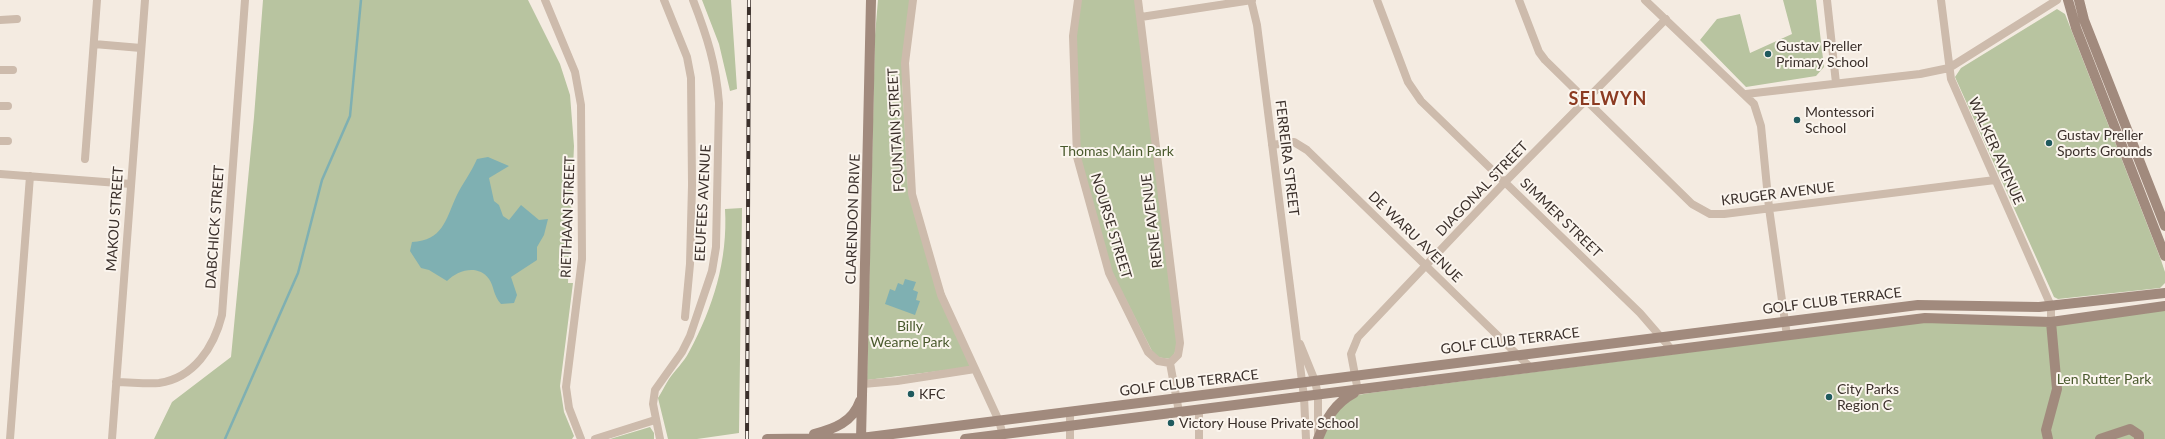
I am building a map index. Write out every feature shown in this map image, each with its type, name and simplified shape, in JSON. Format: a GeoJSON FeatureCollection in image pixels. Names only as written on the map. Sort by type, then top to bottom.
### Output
{"type":"FeatureCollection","features":[{"type":"Feature","properties":{"kind":"street"},"geometry":{"type":"LineString","coordinates":[[85,159],[97,0]]}},
{"type":"Feature","properties":{"kind":"street","name":"MAKOU STREET"},"geometry":{"type":"LineString","coordinates":[[112,439],[145,0]]}},
{"type":"Feature","properties":{"kind":"street","name":"DABCHICK STREET"},"geometry":{"type":"LineString","coordinates":[[116,382],[158,383],[183,375],[192,370],[218,330],[222,315],[245,0]]}},
{"type":"Feature","properties":{"kind":"street","name":"RIETHAAN STREET"},"geometry":{"type":"LineString","coordinates":[[545,0],[575,72],[581,105],[582,259],[566,387],[572,422],[581,439]]}},
{"type":"Feature","properties":{"kind":"street","name":"EEUFEES AVENUE"},"geometry":{"type":"LineString","coordinates":[[664,0],[687,57],[691,78],[691,256],[685,317]]}},
{"type":"Feature","properties":{"kind":"street","name":"EEUFEES AVENUE"},"geometry":{"type":"LineString","coordinates":[[660,439],[653,404],[655,390],[682,352],[695,324],[712,271],[716,247],[719,103],[718,82],[713,54],[692,0]]}},
{"type":"Feature","properties":{"kind":"street","name":"CLARENDON DRIVE"},"geometry":{"type":"LineString","coordinates":[[861,439],[872,0]]}},
{"type":"Feature","properties":{"kind":"street"},"geometry":{"type":"LineString","coordinates":[[871,20],[875,0]]}},
{"type":"Feature","properties":{"kind":"street","name":"FOUNTAIN STREET"},"geometry":{"type":"LineString","coordinates":[[913,0],[905,64],[912,194],[941,295],[999,421],[1003,435]]}},
{"type":"Feature","properties":{"kind":"street","name":"NOURSE STREET"},"geometry":{"type":"LineString","coordinates":[[1078,0],[1073,36],[1077,157],[1113,281],[1148,352],[1158,361],[1170,362]]}},
{"type":"Feature","properties":{"kind":"street","name":"RENE AVENUE"},"geometry":{"type":"LineString","coordinates":[[1138,0],[1180,343],[1178,355],[1170,362]]}},
{"type":"Feature","properties":{"kind":"street"},"geometry":{"type":"LineString","coordinates":[[1141,17],[1251,0]]}},
{"type":"Feature","properties":{"kind":"street","name":"FERREIRA STREET"},"geometry":{"type":"LineString","coordinates":[[1251,0],[1257,25],[1304,397],[1306,439]]}},
{"type":"Feature","properties":{"kind":"street","name":"SIMMER STREET"},"geometry":{"type":"LineString","coordinates":[[1377,0],[1408,82],[1415,94],[1640,313],[1672,350]]}},
{"type":"Feature","properties":{"kind":"street","name":"KRUGER AVENUE"},"geometry":{"type":"LineString","coordinates":[[1519,0],[1541,56],[1586,102],[1698,209],[1716,214],[1995,180]]}},
{"type":"Feature","properties":{"kind":"street"},"geometry":{"type":"LineString","coordinates":[[1645,0],[1746,94],[1754,104],[1759,118],[1769,208],[1787,336]]}},
{"type":"Feature","properties":{"kind":"street"},"geometry":{"type":"LineString","coordinates":[[1827,0],[1836,84]]}},
{"type":"Feature","properties":{"kind":"street","name":"WALKER AVENUE"},"geometry":{"type":"LineString","coordinates":[[1941,0],[1949,68],[1958,99],[2051,306]]}},
{"type":"Feature","properties":{"kind":"street"},"geometry":{"type":"LineString","coordinates":[[1746,94],[1920,74],[1949,68],[2057,0]]}},
{"type":"Feature","properties":{"kind":"street"},"geometry":{"type":"LineString","coordinates":[[2068,0],[2076,28],[2165,256]]}},
{"type":"Feature","properties":{"kind":"street"},"geometry":{"type":"LineString","coordinates":[[2079,0],[2084,20],[2165,225],[2154,228]]}},
{"type":"Feature","properties":{"kind":"street","name":"DIAGONAL STREET"},"geometry":{"type":"LineString","coordinates":[[1358,391],[1351,354],[1355,341],[1505,182],[1586,102],[1666,19]]}},
{"type":"Feature","properties":{"kind":"street"},"geometry":{"type":"LineString","coordinates":[[0,20],[17,20]]}},
{"type":"Feature","properties":{"kind":"street"},"geometry":{"type":"LineString","coordinates":[[94,44],[141,48]]}},
{"type":"Feature","properties":{"kind":"street"},"geometry":{"type":"LineString","coordinates":[[0,70],[13,70]]}},
{"type":"Feature","properties":{"kind":"street"},"geometry":{"type":"LineString","coordinates":[[2112,120],[2121,116]]}},
{"type":"Feature","properties":{"kind":"street","name":"DE WARU AVENUE"},"geometry":{"type":"LineString","coordinates":[[1272,145],[1294,142],[1307,150],[1531,368]]}},
{"type":"Feature","properties":{"kind":"street"},"geometry":{"type":"LineString","coordinates":[[0,174],[131,184]]}},
{"type":"Feature","properties":{"kind":"street"},"geometry":{"type":"LineString","coordinates":[[10,439],[30,176]]}},
{"type":"Feature","properties":{"kind":"street","name":"GOLF CLUB TERRACE"},"geometry":{"type":"LineString","coordinates":[[805,437],[861,439],[1784,320],[1918,305],[2026,308],[2165,293]]}},
{"type":"Feature","properties":{"kind":"street"},"geometry":{"type":"LineString","coordinates":[[2048,439],[2046,430],[2057,389],[2051,306]]}},
{"type":"Feature","properties":{"kind":"street","name":"GOLF CLUB TERRACE"},"geometry":{"type":"LineString","coordinates":[[965,439],[1200,409],[1358,391],[1925,318],[2051,322],[2165,306]]}},
{"type":"Feature","properties":{"kind":"street","name":"FERREIRA STREET"},"geometry":{"type":"LineString","coordinates":[[1294,320],[1301,345],[1315,381],[1318,395],[1318,439]]}},
{"type":"Feature","properties":{"kind":"street"},"geometry":{"type":"LineString","coordinates":[[1170,362],[1178,398],[1179,412]]}},
{"type":"Feature","properties":{"kind":"street"},"geometry":{"type":"LineString","coordinates":[[863,384],[897,381],[975,369]]}},
{"type":"Feature","properties":{"kind":"street"},"geometry":{"type":"LineString","coordinates":[[1318,439],[1326,420],[1334,409],[1345,399],[1358,391]]}},
{"type":"Feature","properties":{"kind":"street"},"geometry":{"type":"LineString","coordinates":[[767,439],[805,437],[832,429],[844,422],[856,410],[862,395]]}},
{"type":"Feature","properties":{"kind":"street"},"geometry":{"type":"LineString","coordinates":[[1199,439],[1200,409]]}},
{"type":"Feature","properties":{"kind":"street"},"geometry":{"type":"LineString","coordinates":[[1070,411],[1070,439]]}},
{"type":"Feature","properties":{"kind":"street"},"geometry":{"type":"LineString","coordinates":[[595,439],[656,420]]}},
{"type":"Feature","properties":{"kind":"street"},"geometry":{"type":"LineString","coordinates":[[2100,439],[2130,429],[2138,435],[2139,439]]}},
{"type":"Feature","properties":{"kind":"green space"},"geometry":{"type":"Polygon","coordinates":[[[263,0],[528,0],[560,64],[570,95],[574,146],[568,283],[573,283],[560,386],[564,412],[574,436],[572,439],[154,439],[172,402],[231,357],[254,117],[263,0]]]}},
{"type":"Feature","properties":{"kind":"green space"},"geometry":{"type":"Polygon","coordinates":[[[702,0],[731,0],[737,89],[730,91],[719,44],[702,0]]]}},
{"type":"Feature","properties":{"kind":"green space","name":"Billy Wearne Park"},"geometry":{"type":"Polygon","coordinates":[[[878,0],[910,0],[902,79],[908,188],[911,201],[971,367],[867,380],[875,35],[878,0]]]}},
{"type":"Feature","properties":{"kind":"green space","name":"Thomas Main Park"},"geometry":{"type":"Polygon","coordinates":[[[1080,0],[1136,0],[1178,347],[1171,359],[1155,357],[1112,272],[1080,158],[1076,32],[1080,0]]]}},
{"type":"Feature","properties":{"kind":"green space","name":"Gustav Preller Primary School"},"geometry":{"type":"Polygon","coordinates":[[[1783,0],[1816,0],[1824,67],[1816,76],[1746,87],[1700,40],[1717,19],[1740,14],[1750,53],[1792,34],[1783,0]]]}},
{"type":"Feature","properties":{"kind":"green space","name":"Gustav Preller Sports Grounds"},"geometry":{"type":"Polygon","coordinates":[[[2057,9],[2065,14],[2161,260],[2165,272],[2165,283],[2160,288],[2058,299],[2054,297],[1955,77],[1961,68],[2057,9]]]}},
{"type":"Feature","properties":{"kind":"green space"},"geometry":{"type":"Polygon","coordinates":[[[742,208],[739,433],[697,439],[668,439],[658,398],[669,379],[689,352],[698,335],[712,301],[724,247],[725,209],[742,208]]]}},
{"type":"Feature","properties":{"kind":"green space","name":"Len Rutter Park"},"geometry":{"type":"Polygon","coordinates":[[[2165,310],[2165,439],[1321,439],[1333,413],[1358,395],[1370,393],[1925,322],[2052,326],[2165,310]]]}},
{"type":"Feature","properties":{"kind":"green space"},"geometry":{"type":"Polygon","coordinates":[[[650,427],[654,433],[654,439],[610,439],[650,427]]]}},
{"type":"Feature","properties":{"kind":"water"},"geometry":{"type":"Polygon","coordinates":[[[488,157],[509,166],[489,178],[494,201],[499,205],[503,216],[509,220],[521,205],[539,220],[548,219],[544,235],[537,247],[537,260],[511,277],[517,295],[514,303],[501,304],[496,297],[489,279],[479,271],[468,270],[457,274],[447,281],[429,270],[421,268],[410,251],[412,242],[430,238],[442,228],[458,192],[477,159],[488,157]]]}},
{"type":"Feature","properties":{"kind":"water"},"geometry":{"type":"Polygon","coordinates":[[[905,279],[916,282],[913,290],[918,292],[916,300],[920,301],[915,315],[885,304],[890,289],[895,291],[898,283],[903,285],[905,279]]]}},
{"type":"Feature","properties":{"kind":"waterway"},"geometry":{"type":"LineString","coordinates":[[225,439],[298,273],[322,180],[350,116],[361,0]]}},
{"type":"Feature","properties":{"kind":"railway"},"geometry":{"type":"LineString","coordinates":[[747,439],[749,0]]}},
{"type":"Feature","properties":{"kind":"place","name":"Gustav Preller Primary School"},"geometry":{"type":"Point","coordinates":[1768,54]}},
{"type":"Feature","properties":{"kind":"place","name":"Montessori School"},"geometry":{"type":"Point","coordinates":[1797,120]}},
{"type":"Feature","properties":{"kind":"place","name":"Gustav Preller Sports Grounds"},"geometry":{"type":"Point","coordinates":[2049,143]}},
{"type":"Feature","properties":{"kind":"place","name":"KFC"},"geometry":{"type":"Point","coordinates":[911,394]}},
{"type":"Feature","properties":{"kind":"place","name":"City Parks Region C"},"geometry":{"type":"Point","coordinates":[1829,397]}},
{"type":"Feature","properties":{"kind":"place","name":"Victory House Private School"},"geometry":{"type":"Point","coordinates":[1171,423]}},
{"type":"Feature","properties":{"kind":"district","name":"SELWYN"},"geometry":{"type":"Point","coordinates":[1608,99]}}]}
